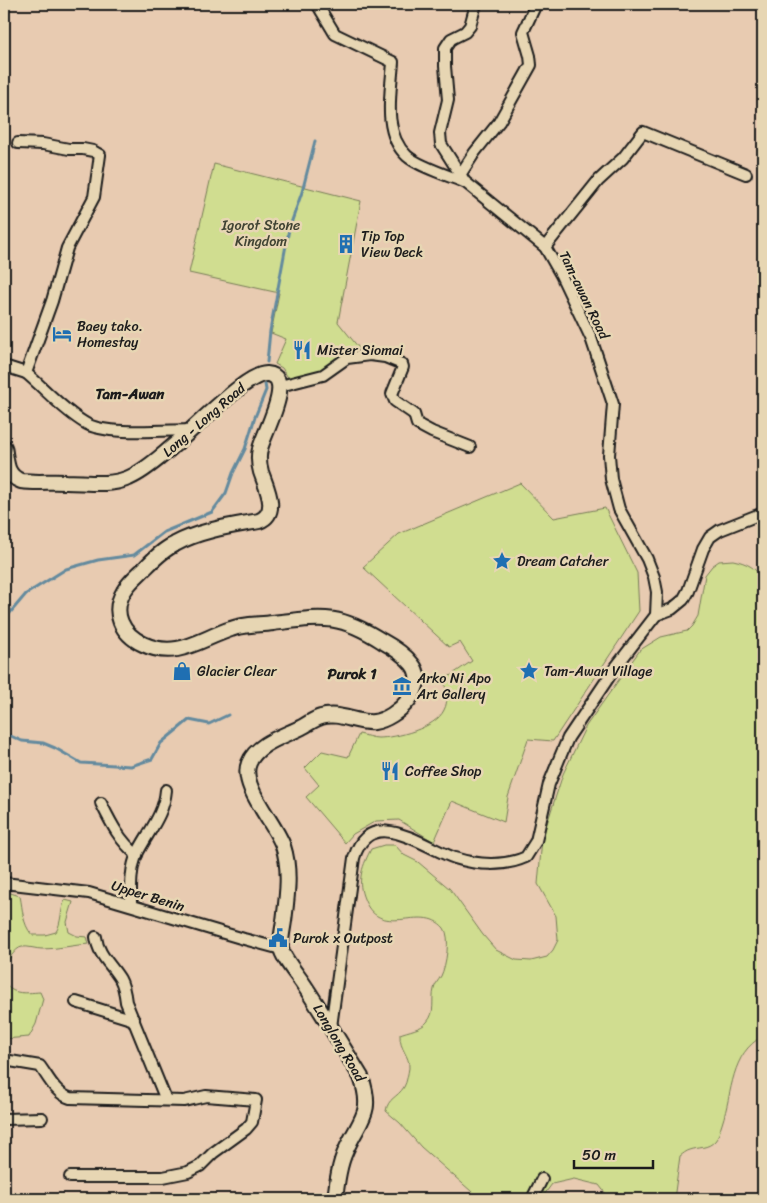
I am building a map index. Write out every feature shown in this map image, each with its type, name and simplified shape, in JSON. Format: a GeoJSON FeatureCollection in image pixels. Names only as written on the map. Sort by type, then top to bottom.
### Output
{"type":"FeatureCollection","features":[{"type":"Feature","properties":{"kind":"main road","name":"Long - Long Road"},"geometry":{"type":"LineString","coordinates":[[4,447],[8,470],[15,478],[21,481],[118,482],[136,475],[155,463],[230,395],[259,374],[274,375],[279,380],[280,386]]}},
{"type":"Feature","properties":{"kind":"main road"},"geometry":{"type":"LineString","coordinates":[[280,386],[278,398],[262,442],[259,456],[260,470],[270,498],[270,510],[267,518],[259,522],[214,530],[176,543],[158,555],[131,581],[121,596],[117,611],[119,621],[129,634],[142,643],[166,650],[188,647],[226,630],[241,626],[317,618],[340,620],[367,631],[396,649],[411,662],[416,670],[418,681],[414,690],[403,706],[388,716],[372,722],[340,716],[319,717],[264,746],[253,756],[248,765],[247,776],[251,787],[281,840],[287,861],[286,904],[281,949]]}},
{"type":"Feature","properties":{"kind":"main road","name":"Longlong Road"},"geometry":{"type":"LineString","coordinates":[[281,949],[361,1077],[366,1091],[367,1104],[362,1120],[341,1162],[335,1199]]}},
{"type":"Feature","properties":{"kind":"street"},"geometry":{"type":"LineString","coordinates":[[317,4],[335,34],[393,62],[390,119],[393,133],[407,156],[417,162],[462,179],[475,152],[499,122],[531,65],[523,32],[536,4]]}},
{"type":"Feature","properties":{"kind":"street","name":"Tam-awan Road"},"geometry":{"type":"LineString","coordinates":[[476,4],[470,26],[465,32],[451,39],[446,48],[445,66],[448,100],[440,133],[441,144],[462,179],[544,247],[561,275],[590,338],[613,404],[609,455],[611,479],[619,509],[654,577],[657,592],[656,615]]}},
{"type":"Feature","properties":{"kind":"street"},"geometry":{"type":"LineString","coordinates":[[544,247],[598,181],[623,158],[643,132],[746,174]]}},
{"type":"Feature","properties":{"kind":"street"},"geometry":{"type":"LineString","coordinates":[[18,144],[43,144],[69,149],[83,149],[93,151],[100,156],[94,197],[66,248],[52,301],[26,373]]}},
{"type":"Feature","properties":{"kind":"street"},"geometry":{"type":"LineString","coordinates":[[280,386],[323,375],[347,358],[370,356],[392,358],[402,364],[403,367],[392,394],[394,401],[414,414],[417,424],[470,447]]}},
{"type":"Feature","properties":{"kind":"street"},"geometry":{"type":"LineString","coordinates":[[4,366],[26,373],[86,424],[116,430],[192,430]]}},
{"type":"Feature","properties":{"kind":"street"},"geometry":{"type":"LineString","coordinates":[[330,1027],[354,858],[363,838],[374,833],[396,832],[456,858],[484,863],[503,864],[526,857],[536,841],[550,784],[568,738],[614,668],[656,615],[672,608],[683,600],[703,548],[710,537],[720,530],[763,513]]}},
{"type":"Feature","properties":{"kind":"street"},"geometry":{"type":"LineString","coordinates":[[131,904],[133,870],[137,854],[160,814],[165,801],[166,790]]}},
{"type":"Feature","properties":{"kind":"street"},"geometry":{"type":"LineString","coordinates":[[102,802],[118,835],[126,846],[137,854]]}},
{"type":"Feature","properties":{"kind":"street","name":"Upper Benin"},"geometry":{"type":"LineString","coordinates":[[4,883],[90,893],[281,949]]}},
{"type":"Feature","properties":{"kind":"street"},"geometry":{"type":"LineString","coordinates":[[96,937],[101,953],[120,979],[126,1002],[166,1100]]}},
{"type":"Feature","properties":{"kind":"street"},"geometry":{"type":"LineString","coordinates":[[76,1002],[134,1020]]}},
{"type":"Feature","properties":{"kind":"street"},"geometry":{"type":"LineString","coordinates":[[4,1060],[40,1066],[58,1091],[70,1098],[184,1101],[206,1096],[256,1100],[252,1122],[246,1129],[213,1153],[200,1166],[188,1172],[164,1177],[70,1177]]}},
{"type":"Feature","properties":{"kind":"street"},"geometry":{"type":"LineString","coordinates":[[4,1119],[42,1118]]}},
{"type":"Feature","properties":{"kind":"street"},"geometry":{"type":"LineString","coordinates":[[532,1199],[542,1180]]}},
{"type":"Feature","properties":{"kind":"green space","name":"Igorot Stone Kingdom"},"geometry":{"type":"Polygon","coordinates":[[[214,164],[361,201],[338,322],[363,353],[318,373],[289,379],[282,368],[275,364],[286,339],[271,333],[279,293],[189,273],[214,164]]]}},
{"type":"Feature","properties":{"kind":"green space","name":"Tam-Awan Village"},"geometry":{"type":"Polygon","coordinates":[[[520,483],[554,518],[605,508],[637,573],[639,611],[553,741],[528,739],[508,797],[504,822],[452,801],[434,842],[399,820],[376,821],[353,834],[345,843],[306,797],[319,785],[305,768],[322,751],[348,757],[359,734],[386,738],[415,731],[433,722],[446,707],[447,695],[444,680],[472,661],[460,642],[449,647],[363,567],[399,534],[520,483]]]}},
{"type":"Feature","properties":{"kind":"green space"},"geometry":{"type":"Polygon","coordinates":[[[733,560],[751,567],[758,573],[763,582],[763,1036],[752,1044],[738,1063],[726,1111],[716,1139],[712,1144],[689,1150],[680,1156],[674,1199],[610,1199],[599,1185],[574,1179],[552,1184],[541,1199],[480,1199],[421,1147],[400,1123],[386,1111],[389,1103],[404,1087],[408,1075],[409,1063],[401,1044],[400,1034],[422,1026],[430,1018],[434,987],[445,966],[447,938],[444,928],[435,921],[424,918],[390,920],[379,917],[370,910],[361,890],[362,872],[366,861],[371,849],[384,845],[395,845],[404,855],[418,862],[450,889],[496,950],[516,960],[531,961],[547,957],[558,940],[556,916],[538,884],[542,839],[563,774],[586,726],[640,650],[661,637],[687,631],[698,616],[705,575],[719,561],[733,560]]]}},
{"type":"Feature","properties":{"kind":"green space"},"geometry":{"type":"Polygon","coordinates":[[[4,891],[20,896],[25,921],[32,935],[45,935],[56,932],[65,900],[73,902],[67,922],[69,932],[77,936],[87,937],[89,944],[48,949],[22,947],[14,952],[4,967],[4,891]]]}},
{"type":"Feature","properties":{"kind":"green space"},"geometry":{"type":"Polygon","coordinates":[[[4,978],[6,984],[13,991],[23,993],[40,992],[43,999],[36,1024],[29,1037],[4,1039],[4,978]]]}},
{"type":"Feature","properties":{"kind":"waterway"},"geometry":{"type":"LineString","coordinates":[[267,362],[270,331],[289,229],[302,192],[315,141]]}},
{"type":"Feature","properties":{"kind":"waterway"},"geometry":{"type":"LineString","coordinates":[[4,620],[26,594],[66,569],[98,560],[134,555],[164,532],[212,512],[226,493],[233,473],[245,449],[266,390],[265,384]]}},
{"type":"Feature","properties":{"kind":"waterway"},"geometry":{"type":"LineString","coordinates":[[4,733],[22,741],[43,743],[81,763],[131,766],[152,759],[161,743],[189,720],[209,724],[228,715]]}},
{"type":"Feature","properties":{"kind":"place","name":"Tip Top View Deck"},"geometry":{"type":"Point","coordinates":[346,244]}},
{"type":"Feature","properties":{"kind":"place","name":"Baey tako. Homestay"},"geometry":{"type":"Point","coordinates":[62,334]}},
{"type":"Feature","properties":{"kind":"place","name":"Mister Siomai"},"geometry":{"type":"Point","coordinates":[302,350]}},
{"type":"Feature","properties":{"kind":"place","name":"Dream Catcher"},"geometry":{"type":"Point","coordinates":[502,561]}},
{"type":"Feature","properties":{"kind":"place","name":"Glacier Clear"},"geometry":{"type":"Point","coordinates":[182,671]}},
{"type":"Feature","properties":{"kind":"place","name":"Tam-Awan Village"},"geometry":{"type":"Point","coordinates":[529,671]}},
{"type":"Feature","properties":{"kind":"place","name":"Arko Ni Apo Art Gallery"},"geometry":{"type":"Point","coordinates":[402,686]}},
{"type":"Feature","properties":{"kind":"place","name":"Coffee Shop"},"geometry":{"type":"Point","coordinates":[390,771]}},
{"type":"Feature","properties":{"kind":"place","name":"Purok x Outpost"},"geometry":{"type":"Point","coordinates":[278,938]}},
{"type":"Feature","properties":{"kind":"district","name":"Tam-Awan"},"geometry":{"type":"Point","coordinates":[130,394]}},
{"type":"Feature","properties":{"kind":"district","name":"Purok 1"},"geometry":{"type":"Point","coordinates":[352,674]}}]}
